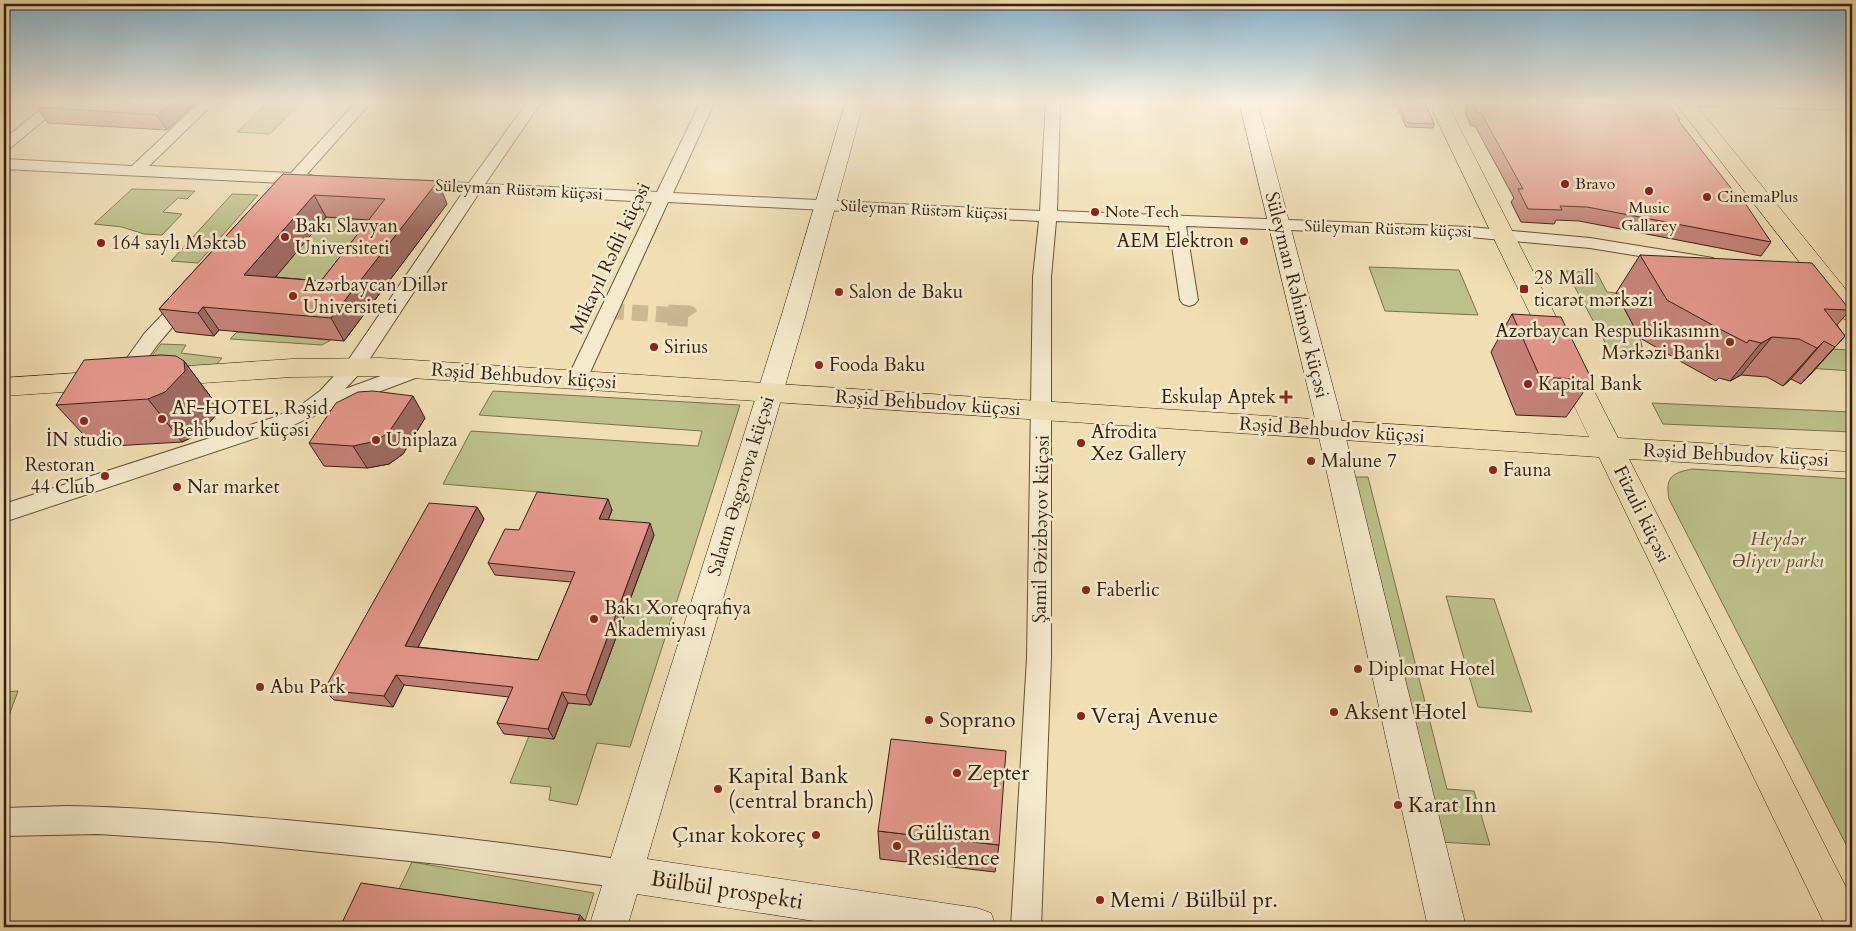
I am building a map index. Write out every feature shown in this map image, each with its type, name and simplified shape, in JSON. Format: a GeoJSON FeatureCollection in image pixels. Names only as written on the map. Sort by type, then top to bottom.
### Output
{"type":"FeatureCollection","features":[{"type":"Feature","properties":{"kind":"main road","name":"Salatın Əsgərova küçəsi"},"geometry":{"type":"LineString","coordinates":[[608,927],[770,392],[842,144]]}},
{"type":"Feature","properties":{"kind":"main road","name":"Süleyman Rəhimov küçəsi"},"geometry":{"type":"LineString","coordinates":[[1259,144],[1330,430],[1447,927]]}},
{"type":"Feature","properties":{"kind":"main road","name":"Füzuli küçəsi"},"geometry":{"type":"LineString","coordinates":[[1460,144],[1846,927]]}},
{"type":"Feature","properties":{"kind":"main road"},"geometry":{"type":"LineString","coordinates":[[1719,144],[1845,296],[1852,312]]}},
{"type":"Feature","properties":{"kind":"main road","name":"Rəşid Behbudov küçəsi"},"geometry":{"type":"LineString","coordinates":[[4,387],[292,368],[354,367],[577,379],[1330,430],[1852,462]]}},
{"type":"Feature","properties":{"kind":"main road","name":"Bülbül prospekti"},"geometry":{"type":"LineString","coordinates":[[624,874],[977,927]]}},
{"type":"Feature","properties":{"kind":"street"},"geometry":{"type":"LineString","coordinates":[[137,169],[163,144]]}},
{"type":"Feature","properties":{"kind":"street"},"geometry":{"type":"LineString","coordinates":[[275,200],[325,144]]}},
{"type":"Feature","properties":{"kind":"street"},"geometry":{"type":"LineString","coordinates":[[304,412],[327,396],[354,367],[504,144]]}},
{"type":"Feature","properties":{"kind":"street","name":"Mikayıl Rəfili küçəsi"},"geometry":{"type":"LineString","coordinates":[[577,379],[687,144]]}},
{"type":"Feature","properties":{"kind":"street","name":"Şamil Əzizbəyov küçəsi"},"geometry":{"type":"LineString","coordinates":[[1026,927],[1039,658],[1042,277],[1048,216],[1051,144]]}},
{"type":"Feature","properties":{"kind":"street"},"geometry":{"type":"LineString","coordinates":[[4,164],[137,169],[322,180]]}},
{"type":"Feature","properties":{"kind":"street","name":"Süleyman Rüstəm küçəsi"},"geometry":{"type":"LineString","coordinates":[[396,184],[825,206],[1503,234],[1590,242],[1722,265]]}},
{"type":"Feature","properties":{"kind":"street"},"geometry":{"type":"LineString","coordinates":[[1177,220],[1189,300]]}},
{"type":"Feature","properties":{"kind":"street"},"geometry":{"type":"LineString","coordinates":[[1811,286],[1845,296]]}},
{"type":"Feature","properties":{"kind":"street"},"geometry":{"type":"LineString","coordinates":[[122,379],[151,339],[197,288]]}},
{"type":"Feature","properties":{"kind":"street"},"geometry":{"type":"LineString","coordinates":[[4,513],[279,423],[419,370]]}},
{"type":"Feature","properties":{"kind":"street"},"geometry":{"type":"LineString","coordinates":[[4,822],[74,818],[212,828],[445,850],[624,874]]}},
{"type":"Feature","properties":{"kind":"green space"},"geometry":{"type":"Polygon","coordinates":[[[132,189],[195,191],[187,199],[178,198],[163,212],[182,214],[162,235],[144,234],[122,227],[94,224],[132,189]]]}},
{"type":"Feature","properties":{"kind":"green space"},"geometry":{"type":"Polygon","coordinates":[[[232,194],[258,195],[198,263],[171,261],[232,194]]]}},
{"type":"Feature","properties":{"kind":"green space"},"geometry":{"type":"Polygon","coordinates":[[[326,217],[396,222],[334,303],[258,298],[326,217]]]}},
{"type":"Feature","properties":{"kind":"green space"},"geometry":{"type":"Polygon","coordinates":[[[1369,267],[1459,270],[1478,315],[1385,311],[1369,267]]]}},
{"type":"Feature","properties":{"kind":"green space"},"geometry":{"type":"Polygon","coordinates":[[[1566,271],[1597,273],[1607,292],[1616,293],[1640,338],[1645,360],[1613,357],[1566,271]]]}},
{"type":"Feature","properties":{"kind":"green space"},"geometry":{"type":"Polygon","coordinates":[[[237,332],[331,340],[322,345],[230,339],[237,332]]]}},
{"type":"Feature","properties":{"kind":"green space"},"geometry":{"type":"Polygon","coordinates":[[[161,344],[186,345],[181,353],[222,358],[216,365],[140,371],[161,344]]]}},
{"type":"Feature","properties":{"kind":"green space"},"geometry":{"type":"Polygon","coordinates":[[[1792,347],[1852,350],[1852,371],[1807,368],[1792,347]]]}},
{"type":"Feature","properties":{"kind":"green space"},"geometry":{"type":"Polygon","coordinates":[[[493,391],[740,405],[630,747],[597,743],[577,805],[549,800],[551,787],[510,783],[529,736],[554,739],[568,703],[591,705],[604,530],[612,510],[542,504],[551,493],[443,484],[471,431],[698,446],[702,431],[479,415],[493,391]]]}},
{"type":"Feature","properties":{"kind":"green space"},"geometry":{"type":"Polygon","coordinates":[[[1652,403],[1852,412],[1852,432],[1663,424],[1652,403]]]}},
{"type":"Feature","properties":{"kind":"green space","name":"Heydər Əliyev parkı"},"geometry":{"type":"Polygon","coordinates":[[[1692,469],[1852,479],[1852,856],[1669,499],[1668,486],[1672,477],[1679,472],[1692,469]]]}},
{"type":"Feature","properties":{"kind":"green space"},"geometry":{"type":"Polygon","coordinates":[[[1354,477],[1368,477],[1447,789],[1474,791],[1490,845],[1439,842],[1354,477]]]}},
{"type":"Feature","properties":{"kind":"green space"},"geometry":{"type":"Polygon","coordinates":[[[1446,596],[1494,599],[1532,712],[1478,707],[1446,596]]]}},
{"type":"Feature","properties":{"kind":"green space"},"geometry":{"type":"Polygon","coordinates":[[[18,691],[4,729],[4,692],[18,691]]]}},
{"type":"Feature","properties":{"kind":"green space"},"geometry":{"type":"Polygon","coordinates":[[[412,862],[594,893],[585,921],[397,893],[412,862]]]}},
{"type":"Feature","properties":{"kind":"building"},"geometry":{"type":"Polygon","coordinates":[[[1498,144],[1697,144],[1738,197],[1741,197],[1771,242],[1587,207],[1560,206],[1562,210],[1528,209],[1518,189],[1523,189],[1498,144]]]}},
{"type":"Feature","properties":{"kind":"building"},"geometry":{"type":"Polygon","coordinates":[[[283,174],[438,181],[331,318],[203,307],[198,313],[159,309],[283,174]],[[314,195],[244,275],[321,281],[385,199],[314,195]]]}},
{"type":"Feature","properties":{"kind":"building"},"geometry":{"type":"Polygon","coordinates":[[[1640,255],[1812,263],[1850,310],[1824,309],[1845,336],[1835,347],[1824,341],[1817,348],[1799,339],[1772,337],[1761,343],[1749,340],[1747,343],[1667,300],[1640,255]]]}},
{"type":"Feature","properties":{"kind":"building"},"geometry":{"type":"Polygon","coordinates":[[[1512,314],[1561,317],[1592,380],[1540,377],[1512,314]]]}},
{"type":"Feature","properties":{"kind":"building"},"geometry":{"type":"Polygon","coordinates":[[[161,355],[176,356],[184,361],[185,371],[165,392],[148,399],[56,405],[84,360],[161,355]]]}},
{"type":"Feature","properties":{"kind":"building"},"geometry":{"type":"Polygon","coordinates":[[[373,391],[413,396],[389,432],[376,441],[353,446],[309,443],[336,403],[358,392],[373,391]]]}},
{"type":"Feature","properties":{"kind":"building","name":"Bakı Xoreoqrafiya Akademiyası"},"geometry":{"type":"Polygon","coordinates":[[[537,492],[608,499],[599,519],[650,523],[586,695],[562,692],[548,729],[497,723],[513,687],[396,675],[384,696],[324,690],[429,503],[477,507],[405,646],[538,660],[575,572],[488,563],[505,529],[519,530],[537,492]]]}},
{"type":"Feature","properties":{"kind":"building"},"geometry":{"type":"Polygon","coordinates":[[[891,739],[1006,751],[999,845],[878,831],[891,739]]]}},
{"type":"Feature","properties":{"kind":"building"},"geometry":{"type":"Polygon","coordinates":[[[361,883],[580,915],[576,927],[340,927],[361,883]]]}},
{"type":"Feature","properties":{"kind":"tunnel"},"geometry":{"type":"LineString","coordinates":[[608,311],[688,316]]}},
{"type":"Feature","properties":{"kind":"tunnel"},"geometry":{"type":"LineString","coordinates":[[668,315],[688,316]]}},
{"type":"Feature","properties":{"kind":"tunnel"},"geometry":{"type":"LineString","coordinates":[[688,316],[692,322]]}},
{"type":"Feature","properties":{"kind":"place","name":"Bravo"},"geometry":{"type":"Point","coordinates":[1565,184]}},
{"type":"Feature","properties":{"kind":"place","name":"Music Gallarey"},"geometry":{"type":"Point","coordinates":[1649,191]}},
{"type":"Feature","properties":{"kind":"place","name":"CinemaPlus"},"geometry":{"type":"Point","coordinates":[1707,197]}},
{"type":"Feature","properties":{"kind":"place","name":"Note Tech"},"geometry":{"type":"Point","coordinates":[1095,212]}},
{"type":"Feature","properties":{"kind":"place","name":"Bakı Slavyan Universiteti"},"geometry":{"type":"Point","coordinates":[285,237]}},
{"type":"Feature","properties":{"kind":"place","name":"AEM Elektron"},"geometry":{"type":"Point","coordinates":[1244,241]}},
{"type":"Feature","properties":{"kind":"place","name":"164 saylı Məktəb"},"geometry":{"type":"Point","coordinates":[101,243]}},
{"type":"Feature","properties":{"kind":"place","name":"28 Mall ticarət mərkəzi"},"geometry":{"type":"Point","coordinates":[1524,289]}},
{"type":"Feature","properties":{"kind":"place","name":"Salon de Baku"},"geometry":{"type":"Point","coordinates":[839,292]}},
{"type":"Feature","properties":{"kind":"place","name":"Azərbaycan Dillər Universiteti"},"geometry":{"type":"Point","coordinates":[293,296]}},
{"type":"Feature","properties":{"kind":"place","name":"Azərbaycan Respublikasının Mərkəzi Bankı"},"geometry":{"type":"Point","coordinates":[1730,342]}},
{"type":"Feature","properties":{"kind":"place","name":"Sirius"},"geometry":{"type":"Point","coordinates":[654,347]}},
{"type":"Feature","properties":{"kind":"place","name":"Fooda Baku"},"geometry":{"type":"Point","coordinates":[819,365]}},
{"type":"Feature","properties":{"kind":"place","name":"Kapital Bank"},"geometry":{"type":"Point","coordinates":[1528,384]}},
{"type":"Feature","properties":{"kind":"place","name":"Eskulap Aptek"},"geometry":{"type":"Point","coordinates":[1286,397]}},
{"type":"Feature","properties":{"kind":"place","name":"AF-HOTEL, Rəşid Behbudov küçəsi"},"geometry":{"type":"Point","coordinates":[162,419]}},
{"type":"Feature","properties":{"kind":"place","name":"İN studio"},"geometry":{"type":"Point","coordinates":[84,421]}},
{"type":"Feature","properties":{"kind":"place","name":"Uniplaza"},"geometry":{"type":"Point","coordinates":[376,440]}},
{"type":"Feature","properties":{"kind":"place","name":"Afrodita Xez Gallery"},"geometry":{"type":"Point","coordinates":[1081,443]}},
{"type":"Feature","properties":{"kind":"place","name":"Malune 7"},"geometry":{"type":"Point","coordinates":[1311,461]}},
{"type":"Feature","properties":{"kind":"place","name":"Fauna"},"geometry":{"type":"Point","coordinates":[1493,470]}},
{"type":"Feature","properties":{"kind":"place","name":"Restoran 44 Club"},"geometry":{"type":"Point","coordinates":[105,476]}},
{"type":"Feature","properties":{"kind":"place","name":"Nar market"},"geometry":{"type":"Point","coordinates":[177,487]}},
{"type":"Feature","properties":{"kind":"place","name":"Faberlic"},"geometry":{"type":"Point","coordinates":[1086,590]}},
{"type":"Feature","properties":{"kind":"place","name":"Bakı Xoreoqrafiya Akademiyası"},"geometry":{"type":"Point","coordinates":[594,619]}},
{"type":"Feature","properties":{"kind":"place","name":"Diplomat Hotel"},"geometry":{"type":"Point","coordinates":[1358,669]}},
{"type":"Feature","properties":{"kind":"place","name":"Abu Park"},"geometry":{"type":"Point","coordinates":[260,687]}},
{"type":"Feature","properties":{"kind":"place","name":"Aksent Hotel"},"geometry":{"type":"Point","coordinates":[1334,712]}},
{"type":"Feature","properties":{"kind":"place","name":"Veraj Avenue"},"geometry":{"type":"Point","coordinates":[1081,716]}},
{"type":"Feature","properties":{"kind":"place","name":"Soprano"},"geometry":{"type":"Point","coordinates":[929,720]}},
{"type":"Feature","properties":{"kind":"place","name":"Zepter"},"geometry":{"type":"Point","coordinates":[957,773]}},
{"type":"Feature","properties":{"kind":"place","name":"Kapital Bank (central branch)"},"geometry":{"type":"Point","coordinates":[718,789]}},
{"type":"Feature","properties":{"kind":"place","name":"Karat Inn"},"geometry":{"type":"Point","coordinates":[1398,805]}},
{"type":"Feature","properties":{"kind":"place","name":"Çınar kokoreç"},"geometry":{"type":"Point","coordinates":[816,835]}},
{"type":"Feature","properties":{"kind":"place","name":"Gülüstan Residence"},"geometry":{"type":"Point","coordinates":[897,846]}},
{"type":"Feature","properties":{"kind":"place","name":"Memi / Bülbül pr."},"geometry":{"type":"Point","coordinates":[1100,900]}}]}
